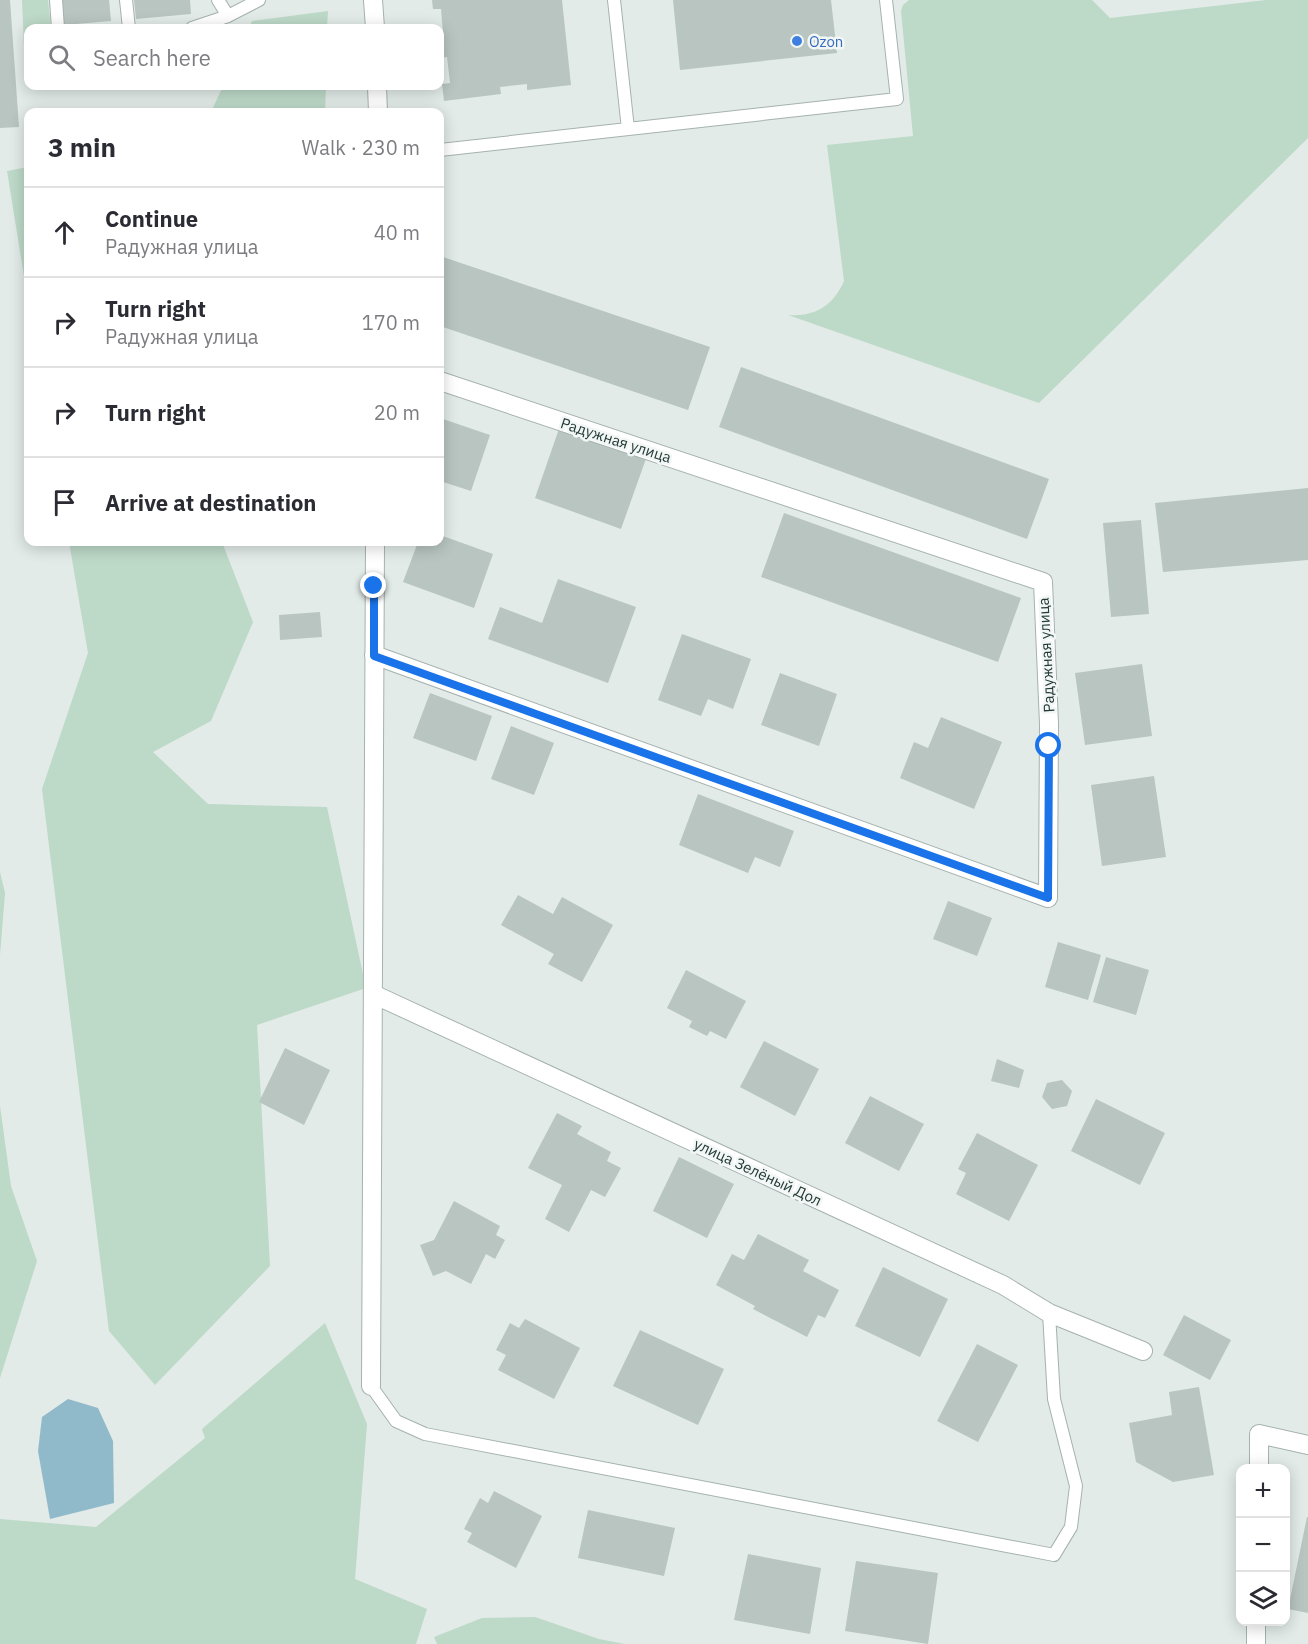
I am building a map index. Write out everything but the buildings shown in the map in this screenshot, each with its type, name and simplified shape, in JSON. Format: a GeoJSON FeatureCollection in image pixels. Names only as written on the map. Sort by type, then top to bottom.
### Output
{"type":"FeatureCollection","features":[{"type":"Feature","properties":{"kind":"street"},"geometry":{"type":"LineString","coordinates":[[373,0],[375,24]]}},
{"type":"Feature","properties":{"kind":"street"},"geometry":{"type":"LineString","coordinates":[[377,90],[378,108]]}},
{"type":"Feature","properties":{"kind":"street","name":"Радужная улица"},"geometry":{"type":"LineString","coordinates":[[374,656],[1048,898],[1049,724],[1042,582],[444,382]]}},
{"type":"Feature","properties":{"kind":"street"},"geometry":{"type":"LineString","coordinates":[[371,1386],[375,546]]}},
{"type":"Feature","properties":{"kind":"street","name":"улица Зелёный Дол"},"geometry":{"type":"LineString","coordinates":[[373,994],[1003,1285],[1049,1313],[1143,1351]]}},
{"type":"Feature","properties":{"kind":"street"},"geometry":{"type":"LineString","coordinates":[[1259,1464],[1259,1434],[1308,1445]]}},
{"type":"Feature","properties":{"kind":"street"},"geometry":{"type":"LineString","coordinates":[[1256,1626],[1256,1644]]}},
{"type":"Feature","properties":{"kind":"lane"},"geometry":{"type":"LineString","coordinates":[[56,0],[58,24]]}},
{"type":"Feature","properties":{"kind":"lane"},"geometry":{"type":"LineString","coordinates":[[126,0],[129,24]]}},
{"type":"Feature","properties":{"kind":"lane"},"geometry":{"type":"LineString","coordinates":[[218,0],[228,16]]}},
{"type":"Feature","properties":{"kind":"lane"},"geometry":{"type":"LineString","coordinates":[[204,24],[228,16],[260,0]]}},
{"type":"Feature","properties":{"kind":"lane"},"geometry":{"type":"LineString","coordinates":[[614,0],[628,129]]}},
{"type":"Feature","properties":{"kind":"lane"},"geometry":{"type":"LineString","coordinates":[[444,150],[897,99],[886,0]]}},
{"type":"Feature","properties":{"kind":"lane"},"geometry":{"type":"LineString","coordinates":[[371,1386],[396,1421],[425,1434],[1054,1555],[1071,1527],[1076,1486],[1054,1399],[1049,1313]]}},
{"type":"Feature","properties":{"kind":"green space"},"geometry":{"type":"Polygon","coordinates":[[[22,0],[48,0],[51,24],[24,24],[24,48],[22,0]]]}},
{"type":"Feature","properties":{"kind":"green space"},"geometry":{"type":"Polygon","coordinates":[[[909,0],[1092,0],[1110,18],[1266,0],[1308,0],[1308,138],[1039,403],[788,315],[807,314],[822,308],[840,290],[844,281],[827,145],[913,136],[901,11],[903,5],[909,0]]]}},
{"type":"Feature","properties":{"kind":"green space"},"geometry":{"type":"Polygon","coordinates":[[[328,11],[327,24],[251,24],[252,21],[328,11]]]}},
{"type":"Feature","properties":{"kind":"green space"},"geometry":{"type":"Polygon","coordinates":[[[221,90],[326,90],[325,108],[213,108],[221,90]]]}},
{"type":"Feature","properties":{"kind":"green space"},"geometry":{"type":"Polygon","coordinates":[[[24,168],[24,276],[7,171],[24,168]]]}},
{"type":"Feature","properties":{"kind":"green space"},"geometry":{"type":"Polygon","coordinates":[[[70,546],[224,546],[253,622],[211,721],[153,752],[208,804],[327,807],[366,988],[257,1025],[270,1266],[155,1385],[109,1331],[42,789],[88,653],[70,546]]]}},
{"type":"Feature","properties":{"kind":"green space"},"geometry":{"type":"Polygon","coordinates":[[[0,872],[5,893],[0,955],[0,872]]]}},
{"type":"Feature","properties":{"kind":"green space"},"geometry":{"type":"Polygon","coordinates":[[[0,1106],[11,1186],[37,1261],[0,1378],[0,1106]]]}},
{"type":"Feature","properties":{"kind":"green space"},"geometry":{"type":"Polygon","coordinates":[[[325,1323],[367,1424],[355,1579],[427,1609],[416,1644],[0,1644],[0,1519],[96,1527],[205,1438],[202,1429],[325,1323]]]}},
{"type":"Feature","properties":{"kind":"green space"},"geometry":{"type":"Polygon","coordinates":[[[535,1617],[599,1639],[625,1644],[437,1644],[434,1637],[482,1618],[535,1617]]]}},
{"type":"Feature","properties":{"kind":"water"},"geometry":{"type":"Polygon","coordinates":[[[68,1399],[98,1408],[113,1441],[114,1503],[50,1519],[38,1451],[42,1417],[68,1399]]]}},
{"type":"Feature","properties":{"kind":"place","name":"Ozon"},"geometry":{"type":"Point","coordinates":[797,41]}},
{"type":"Feature","properties":{"kind":"route"},"geometry":{"type":"LineString","coordinates":[[374,586],[374,656],[1048,898],[1049,746]]}}]}
